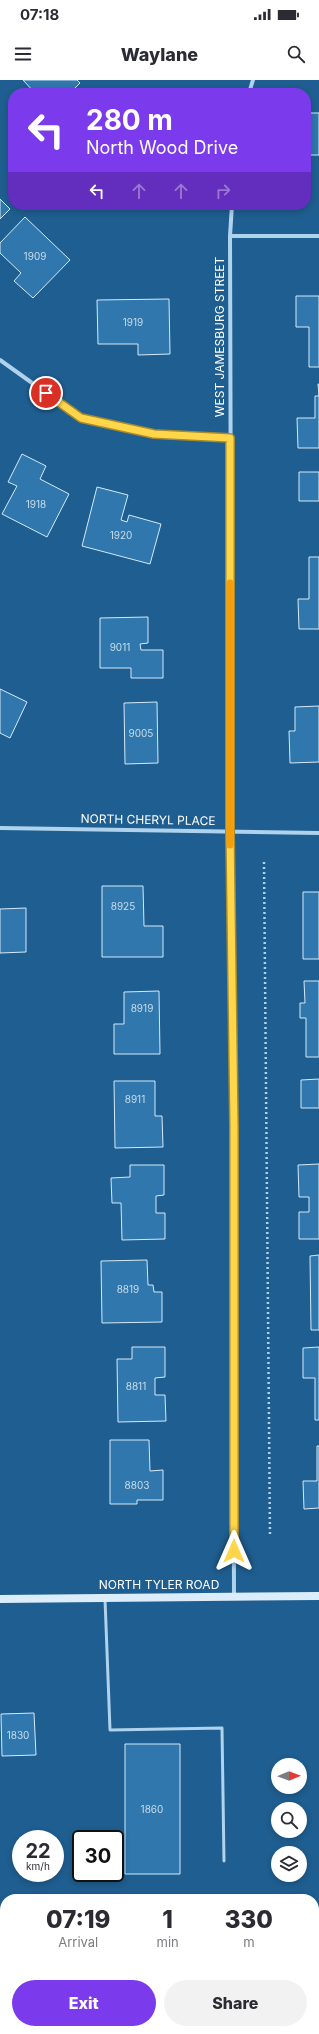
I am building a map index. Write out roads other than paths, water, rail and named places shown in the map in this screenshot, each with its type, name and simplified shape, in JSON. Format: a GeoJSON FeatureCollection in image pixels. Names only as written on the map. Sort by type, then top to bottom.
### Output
{"type":"FeatureCollection","features":[{"type":"Feature","properties":{"kind":"main road","name":"NORTH TYLER ROAD"},"geometry":{"type":"LineString","coordinates":[[0,1599],[319,1596]]}},
{"type":"Feature","properties":{"kind":"street","name":"WEST JAMESBURG STREET"},"geometry":{"type":"LineString","coordinates":[[232,210],[230,236],[230,832],[234,1126],[234,1596]]}},
{"type":"Feature","properties":{"kind":"street"},"geometry":{"type":"LineString","coordinates":[[230,236],[319,236]]}},
{"type":"Feature","properties":{"kind":"street"},"geometry":{"type":"LineString","coordinates":[[0,360],[81,418],[154,434],[230,438]]}},
{"type":"Feature","properties":{"kind":"street","name":"NORTH CHERYL PLACE"},"geometry":{"type":"LineString","coordinates":[[0,828],[319,833]]}},
{"type":"Feature","properties":{"kind":"lane"},"geometry":{"type":"LineString","coordinates":[[105,1597],[110,1730],[222,1728],[224,1861]]}}]}
